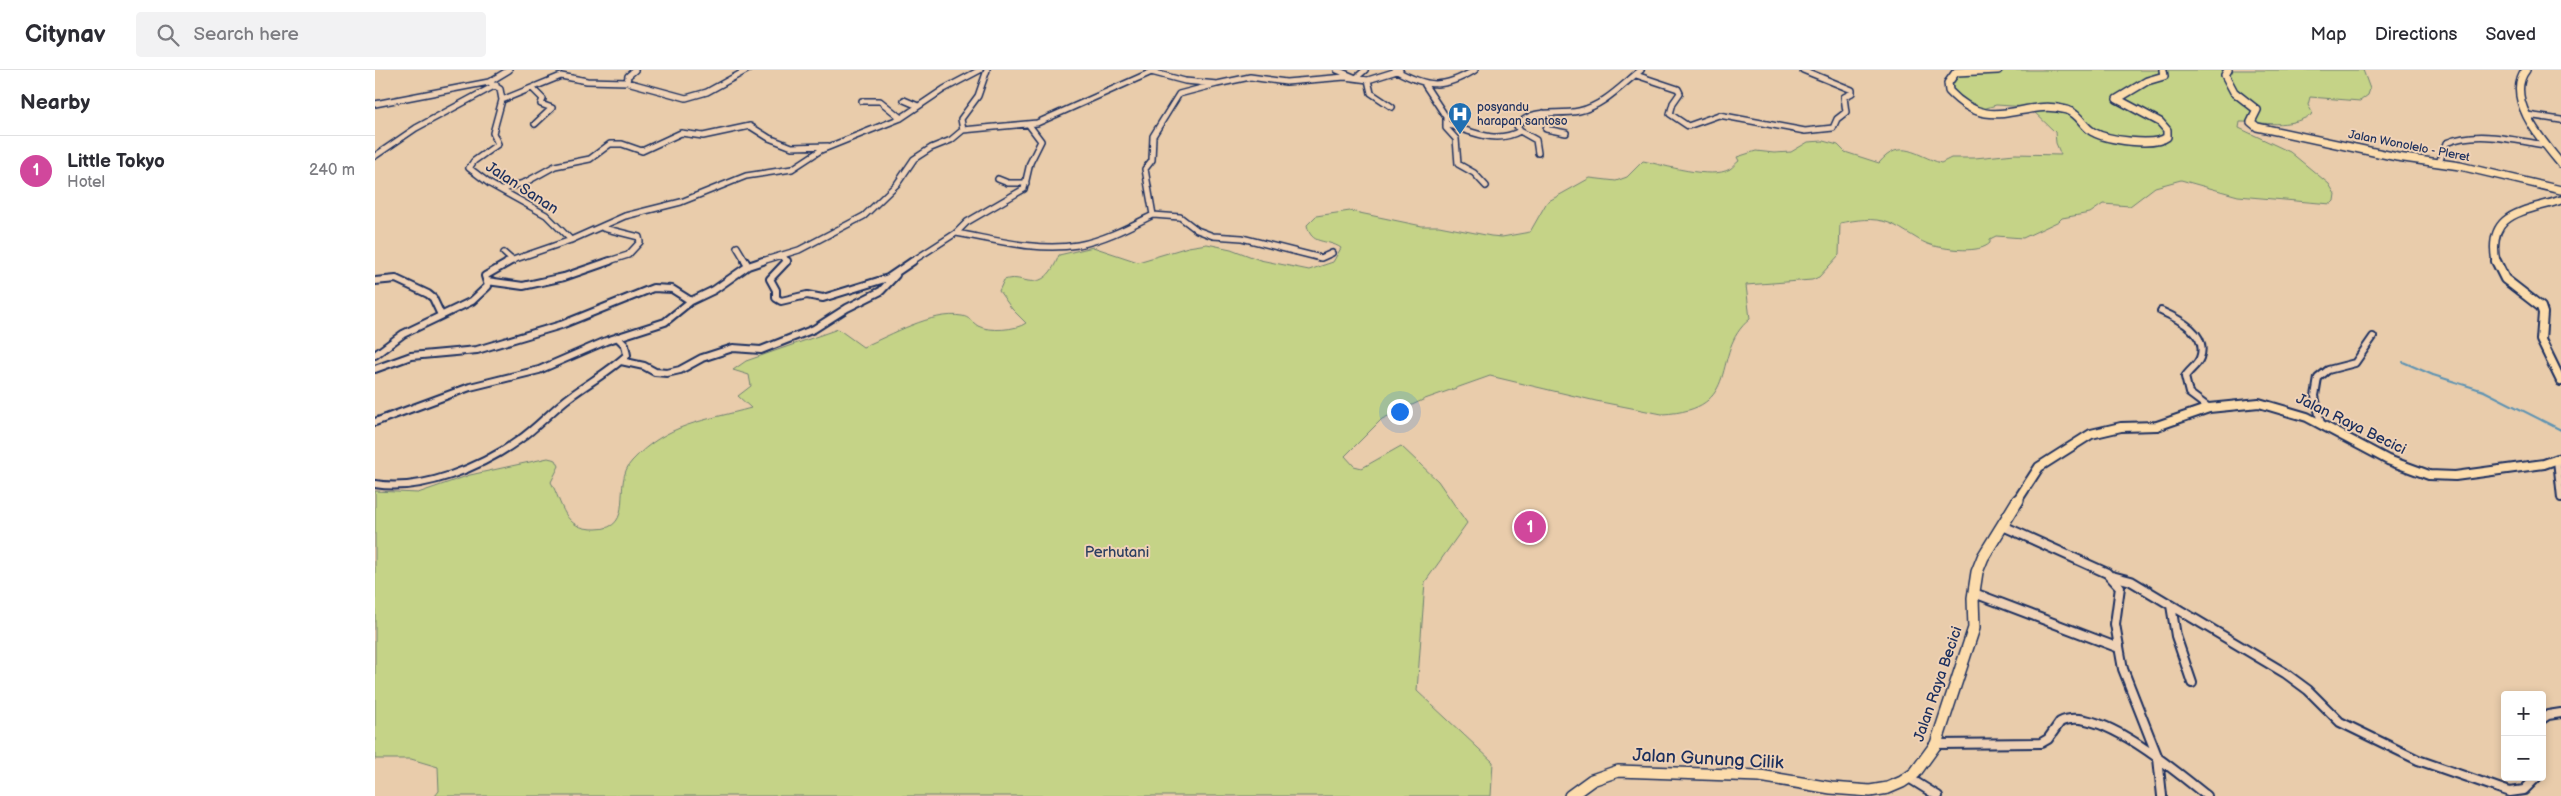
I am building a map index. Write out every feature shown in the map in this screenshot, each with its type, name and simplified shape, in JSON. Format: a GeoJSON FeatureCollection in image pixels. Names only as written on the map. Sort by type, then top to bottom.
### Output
{"type":"FeatureCollection","features":[{"type":"Feature","properties":{"kind":"main road"},"geometry":{"type":"LineString","coordinates":[[1998,70],[1956,72],[1948,83],[1949,92],[1960,101],[1986,114],[1999,116],[2030,110],[2061,109],[2077,114],[2087,128],[2096,134],[2147,142],[2163,140],[2167,137],[2167,130],[2160,122],[2117,99],[2147,81],[2164,76],[2163,70]]}},
{"type":"Feature","properties":{"kind":"main road","name":"Jalan Wonolelo - Pleret"},"geometry":{"type":"LineString","coordinates":[[2228,70],[2225,75],[2234,92],[2257,110],[2252,124],[2299,137],[2439,163],[2561,190]]}},
{"type":"Feature","properties":{"kind":"main road"},"geometry":{"type":"LineString","coordinates":[[2526,70],[2519,81],[2517,93],[2527,115],[2545,145],[2561,164]]}},
{"type":"Feature","properties":{"kind":"main road"},"geometry":{"type":"LineString","coordinates":[[2561,200],[2520,211],[2507,217],[2495,240],[2494,257],[2505,280],[2541,307],[2543,313],[2541,340],[2547,357],[2561,381]]}},
{"type":"Feature","properties":{"kind":"main road","name":"Jalan Raya Becici"},"geometry":{"type":"LineString","coordinates":[[1850,790],[1887,788],[1909,778],[1915,773],[1936,744],[1974,628],[1974,593],[1977,572],[1983,556],[2039,468],[2076,442],[2107,430],[2167,423],[2209,408],[2259,403],[2284,408],[2321,424],[2388,460],[2429,475],[2455,476],[2559,459]]}},
{"type":"Feature","properties":{"kind":"main road","name":"Jalan Gunung Cilik"},"geometry":{"type":"LineString","coordinates":[[1570,796],[1588,782],[1602,775],[1636,770],[1761,776],[1850,790]]}},
{"type":"Feature","properties":{"kind":"street"},"geometry":{"type":"LineString","coordinates":[[375,104],[412,100],[457,87],[489,82],[509,70]]}},
{"type":"Feature","properties":{"kind":"street"},"geometry":{"type":"LineString","coordinates":[[566,70],[571,77]]}},
{"type":"Feature","properties":{"kind":"street"},"geometry":{"type":"LineString","coordinates":[[627,82],[628,76],[635,70]]}},
{"type":"Feature","properties":{"kind":"street"},"geometry":{"type":"LineString","coordinates":[[489,82],[500,89],[502,100],[555,77],[571,77],[587,81],[627,82],[672,96],[686,98],[714,89],[747,70]]}},
{"type":"Feature","properties":{"kind":"street"},"geometry":{"type":"LineString","coordinates":[[375,355],[403,334],[472,301],[484,292],[487,281],[484,277],[487,274],[513,261],[603,228],[630,214],[681,202],[746,176],[792,170],[829,146],[901,118],[944,89],[980,70]]}},
{"type":"Feature","properties":{"kind":"street"},"geometry":{"type":"LineString","coordinates":[[963,130],[961,119],[979,96],[987,70]]}},
{"type":"Feature","properties":{"kind":"street"},"geometry":{"type":"LineString","coordinates":[[1337,70],[1356,78]]}},
{"type":"Feature","properties":{"kind":"street"},"geometry":{"type":"LineString","coordinates":[[1356,78],[1365,70]]}},
{"type":"Feature","properties":{"kind":"street"},"geometry":{"type":"LineString","coordinates":[[1153,215],[1145,168],[1152,160],[1153,136],[1179,94],[1251,77],[1286,82],[1356,78],[1368,80],[1398,70],[1425,85],[1446,117],[1446,124],[1457,142],[1458,164],[1475,173],[1486,186]]}},
{"type":"Feature","properties":{"kind":"street"},"geometry":{"type":"LineString","coordinates":[[1425,85],[1448,84],[1475,70]]}},
{"type":"Feature","properties":{"kind":"street"},"geometry":{"type":"LineString","coordinates":[[1538,153],[1535,140],[1520,131],[1517,126],[1524,118],[1543,113],[1579,111],[1600,103],[1641,70]]}},
{"type":"Feature","properties":{"kind":"street"},"geometry":{"type":"LineString","coordinates":[[1636,75],[1678,89],[1680,93],[1673,103],[1670,114],[1687,126],[1701,124],[1717,115],[1777,125],[1804,132],[1833,128],[1837,119],[1846,112],[1844,97],[1852,93],[1852,90],[1805,70]]}},
{"type":"Feature","properties":{"kind":"street"},"geometry":{"type":"LineString","coordinates":[[375,422],[385,420],[470,387],[539,370],[617,337],[665,322],[691,301],[714,290],[748,266],[799,250],[869,213],[897,184],[914,159],[931,148],[951,140],[963,130],[1029,125],[1049,119],[1153,71],[1185,81],[1217,84]]}},
{"type":"Feature","properties":{"kind":"street"},"geometry":{"type":"LineString","coordinates":[[1368,80],[1367,85],[1375,99],[1392,107]]}},
{"type":"Feature","properties":{"kind":"street"},"geometry":{"type":"LineString","coordinates":[[375,156],[416,128],[496,85]]}},
{"type":"Feature","properties":{"kind":"street"},"geometry":{"type":"LineString","coordinates":[[532,88],[543,99],[541,104],[552,108],[535,124]]}},
{"type":"Feature","properties":{"kind":"street","name":"Jalan Sanan"},"geometry":{"type":"LineString","coordinates":[[502,100],[493,133],[498,144],[474,161],[469,168],[502,190],[546,215],[571,240]]}},
{"type":"Feature","properties":{"kind":"street"},"geometry":{"type":"LineString","coordinates":[[903,100],[919,106]]}},
{"type":"Feature","properties":{"kind":"street"},"geometry":{"type":"LineString","coordinates":[[862,101],[880,101],[901,118]]}},
{"type":"Feature","properties":{"kind":"street"},"geometry":{"type":"LineString","coordinates":[[1543,113],[1549,123],[1547,129],[1566,132]]}},
{"type":"Feature","properties":{"kind":"street"},"geometry":{"type":"LineString","coordinates":[[2527,115],[2561,120]]}},
{"type":"Feature","properties":{"kind":"street"},"geometry":{"type":"LineString","coordinates":[[1446,124],[1499,140],[1511,138],[1520,131]]}},
{"type":"Feature","properties":{"kind":"street"},"geometry":{"type":"LineString","coordinates":[[621,361],[667,373],[680,370],[702,358],[733,348],[761,350],[814,329],[847,308],[881,291],[898,273],[919,256],[956,233],[967,222],[1021,192],[1026,183],[1030,163],[1041,141],[1040,137],[1029,125]]}},
{"type":"Feature","properties":{"kind":"street"},"geometry":{"type":"LineString","coordinates":[[502,190],[526,182],[555,166],[590,159],[610,144],[622,144],[642,151],[683,132],[703,136],[750,126],[769,138],[792,147],[829,146]]}},
{"type":"Feature","properties":{"kind":"street"},"geometry":{"type":"LineString","coordinates":[[2439,163],[2446,143],[2459,138],[2486,137],[2545,145]]}},
{"type":"Feature","properties":{"kind":"street"},"geometry":{"type":"LineString","coordinates":[[997,179],[1008,183],[1026,183]]}},
{"type":"Feature","properties":{"kind":"street"},"geometry":{"type":"LineString","coordinates":[[956,233],[994,241],[1069,246],[1091,242],[1125,229],[1153,215],[1180,217],[1197,230],[1213,236],[1242,238],[1321,258],[1332,253]]}},
{"type":"Feature","properties":{"kind":"street"},"geometry":{"type":"LineString","coordinates":[[487,281],[523,286],[564,277],[628,255],[640,242],[639,237],[603,228]]}},
{"type":"Feature","properties":{"kind":"street"},"geometry":{"type":"LineString","coordinates":[[737,247],[748,266]]}},
{"type":"Feature","properties":{"kind":"street"},"geometry":{"type":"LineString","coordinates":[[504,253],[513,261]]}},
{"type":"Feature","properties":{"kind":"street"},"geometry":{"type":"LineString","coordinates":[[783,256],[788,262],[770,279],[776,290],[776,298],[781,301],[807,295],[820,298],[829,296],[866,286],[898,273]]}},
{"type":"Feature","properties":{"kind":"street"},"geometry":{"type":"LineString","coordinates":[[375,281],[396,279],[427,294],[433,298],[441,315]]}},
{"type":"Feature","properties":{"kind":"street"},"geometry":{"type":"LineString","coordinates":[[375,369],[419,355],[477,350],[561,325],[653,288],[672,289],[691,301]]}},
{"type":"Feature","properties":{"kind":"street"},"geometry":{"type":"LineString","coordinates":[[2161,311],[2176,317],[2189,327],[2201,344],[2203,351],[2200,359],[2185,378],[2189,393],[2209,408]]}},
{"type":"Feature","properties":{"kind":"street"},"geometry":{"type":"LineString","coordinates":[[375,484],[396,488],[419,484],[493,456],[522,438],[570,397],[613,369],[627,355],[625,345],[617,337]]}},
{"type":"Feature","properties":{"kind":"street"},"geometry":{"type":"LineString","coordinates":[[2321,424],[2315,396],[2318,378],[2328,370],[2355,363],[2373,337]]}},
{"type":"Feature","properties":{"kind":"street"},"geometry":{"type":"LineString","coordinates":[[2559,459],[2561,498]]}},
{"type":"Feature","properties":{"kind":"street"},"geometry":{"type":"LineString","coordinates":[[2003,526],[2113,576],[2131,580],[2285,673],[2309,690],[2340,722],[2418,760],[2510,792],[2524,790],[2533,781]]}},
{"type":"Feature","properties":{"kind":"street"},"geometry":{"type":"LineString","coordinates":[[2113,576],[2121,594],[2115,624],[2119,648],[2128,686],[2158,758],[2162,796]]}},
{"type":"Feature","properties":{"kind":"street"},"geometry":{"type":"LineString","coordinates":[[1974,593],[2119,648]]}},
{"type":"Feature","properties":{"kind":"street"},"geometry":{"type":"LineString","coordinates":[[2171,605],[2176,636],[2192,683]]}},
{"type":"Feature","properties":{"kind":"street"},"geometry":{"type":"LineString","coordinates":[[2546,717],[2551,714],[2561,714]]}},
{"type":"Feature","properties":{"kind":"street"},"geometry":{"type":"LineString","coordinates":[[1936,744],[2041,743],[2049,739],[2058,724],[2076,719],[2103,725],[2158,758],[2207,796]]}},
{"type":"Feature","properties":{"kind":"street"},"geometry":{"type":"LineString","coordinates":[[1909,778],[1938,796]]}},
{"type":"Feature","properties":{"kind":"green space","name":"Perhutani"},"geometry":{"type":"Polygon","coordinates":[[[2006,70],[2363,70],[2370,89],[2368,95],[2360,101],[2310,97],[2308,105],[2312,112],[2311,115],[2293,122],[2276,124],[2240,122],[2239,128],[2290,152],[2329,184],[2335,194],[2334,201],[2331,204],[2238,196],[2181,180],[2155,187],[2130,206],[2103,204],[2090,213],[2062,218],[2023,238],[1996,236],[1990,239],[1990,243],[1985,246],[1971,250],[1934,246],[1883,221],[1865,220],[1840,223],[1839,255],[1819,277],[1812,280],[1746,285],[1750,319],[1738,333],[1730,348],[1722,378],[1716,391],[1705,402],[1688,410],[1662,414],[1596,401],[1490,376],[1425,399],[1382,419],[1345,456],[1354,466],[1362,468],[1401,446],[1438,481],[1467,523],[1425,582],[1417,691],[1493,762],[1491,796],[435,796],[439,791],[438,767],[411,759],[375,759],[375,491],[418,493],[470,475],[548,458],[556,460],[559,466],[551,482],[570,520],[585,528],[608,527],[616,521],[620,513],[626,470],[645,448],[687,425],[751,408],[738,396],[751,386],[749,375],[733,370],[746,361],[838,329],[863,347],[925,320],[950,315],[964,317],[983,328],[1003,329],[1016,327],[1026,323],[1012,309],[999,291],[1004,280],[1013,278],[1028,281],[1040,280],[1052,270],[1059,255],[1093,247],[1138,262],[1188,247],[1207,244],[1231,249],[1260,260],[1309,270],[1333,262],[1341,248],[1320,241],[1312,236],[1307,225],[1316,216],[1350,211],[1422,226],[1439,226],[1502,237],[1530,232],[1547,202],[1590,178],[1616,181],[1627,177],[1643,161],[1700,172],[1722,172],[1730,169],[1739,161],[1737,157],[1756,151],[1791,152],[1808,142],[1823,141],[1838,145],[1845,152],[1879,163],[1894,151],[1902,150],[1916,153],[1941,163],[1951,158],[2015,154],[2061,155],[2056,143],[2055,132],[2029,107],[1996,105],[1983,109],[1962,101],[1953,90],[1953,84],[1959,75],[1991,74],[2006,70]]]}},
{"type":"Feature","properties":{"kind":"waterway"},"geometry":{"type":"LineString","coordinates":[[2403,362],[2433,375],[2484,391],[2561,430]]}},
{"type":"Feature","properties":{"kind":"place","name":"posyandu harapan santoso"},"geometry":{"type":"Point","coordinates":[1460,135]}},
{"type":"Feature","properties":{"kind":"place","name":"Little Tokyo"},"geometry":{"type":"Point","coordinates":[1530,527]}}]}
